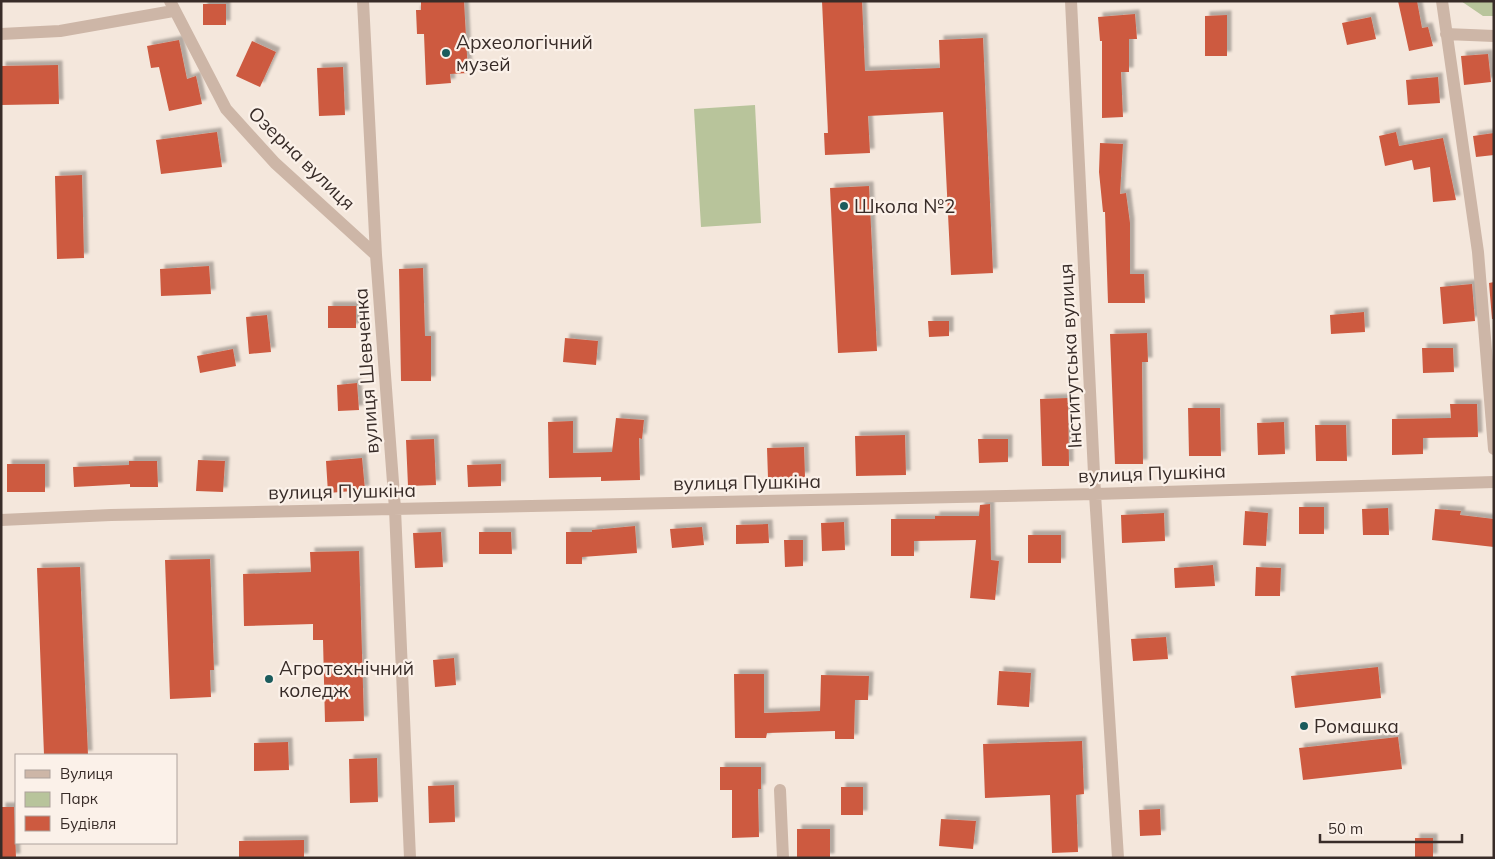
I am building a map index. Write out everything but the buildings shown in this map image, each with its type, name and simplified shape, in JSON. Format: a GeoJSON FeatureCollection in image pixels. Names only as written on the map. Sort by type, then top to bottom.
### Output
{"type":"FeatureCollection","features":[{"type":"Feature","properties":{"kind":"street","name":"вулиця Шевченка"},"geometry":{"type":"LineString","coordinates":[[362,1],[376,255],[395,509],[410,858]]}},
{"type":"Feature","properties":{"kind":"street","name":"Інститутська вулиця"},"geometry":{"type":"LineString","coordinates":[[1071,1],[1095,494],[1118,858]]}},
{"type":"Feature","properties":{"kind":"street"},"geometry":{"type":"LineString","coordinates":[[1442,1],[1478,252],[1494,449]]}},
{"type":"Feature","properties":{"kind":"street","name":"Озерна вулиця"},"geometry":{"type":"LineString","coordinates":[[172,6],[226,109],[275,163],[376,255]]}},
{"type":"Feature","properties":{"kind":"street"},"geometry":{"type":"LineString","coordinates":[[1,34],[60,31],[172,6]]}},
{"type":"Feature","properties":{"kind":"street"},"geometry":{"type":"LineString","coordinates":[[1446,34],[1494,36]]}},
{"type":"Feature","properties":{"kind":"street","name":"вулиця Пушкіна"},"geometry":{"type":"LineString","coordinates":[[1,520],[395,509],[1095,494],[1494,482]]}},
{"type":"Feature","properties":{"kind":"street"},"geometry":{"type":"LineString","coordinates":[[780,790],[783,858]]}},
{"type":"Feature","properties":{"kind":"green space"},"geometry":{"type":"Polygon","coordinates":[[[1461,1],[1494,1],[1494,16],[1483,16],[1461,1]]]}},
{"type":"Feature","properties":{"kind":"green space"},"geometry":{"type":"Polygon","coordinates":[[[755,105],[761,223],[701,227],[694,109],[755,105]]]}},
{"type":"Feature","properties":{"kind":"place","name":"Археологічний музей"},"geometry":{"type":"Point","coordinates":[446,53]}},
{"type":"Feature","properties":{"kind":"place","name":"Школа №2"},"geometry":{"type":"Point","coordinates":[844,206]}},
{"type":"Feature","properties":{"kind":"place","name":"Агротехнічний коледж"},"geometry":{"type":"Point","coordinates":[269,679]}},
{"type":"Feature","properties":{"kind":"place","name":"Ромашка"},"geometry":{"type":"Point","coordinates":[1304,726]}}]}
